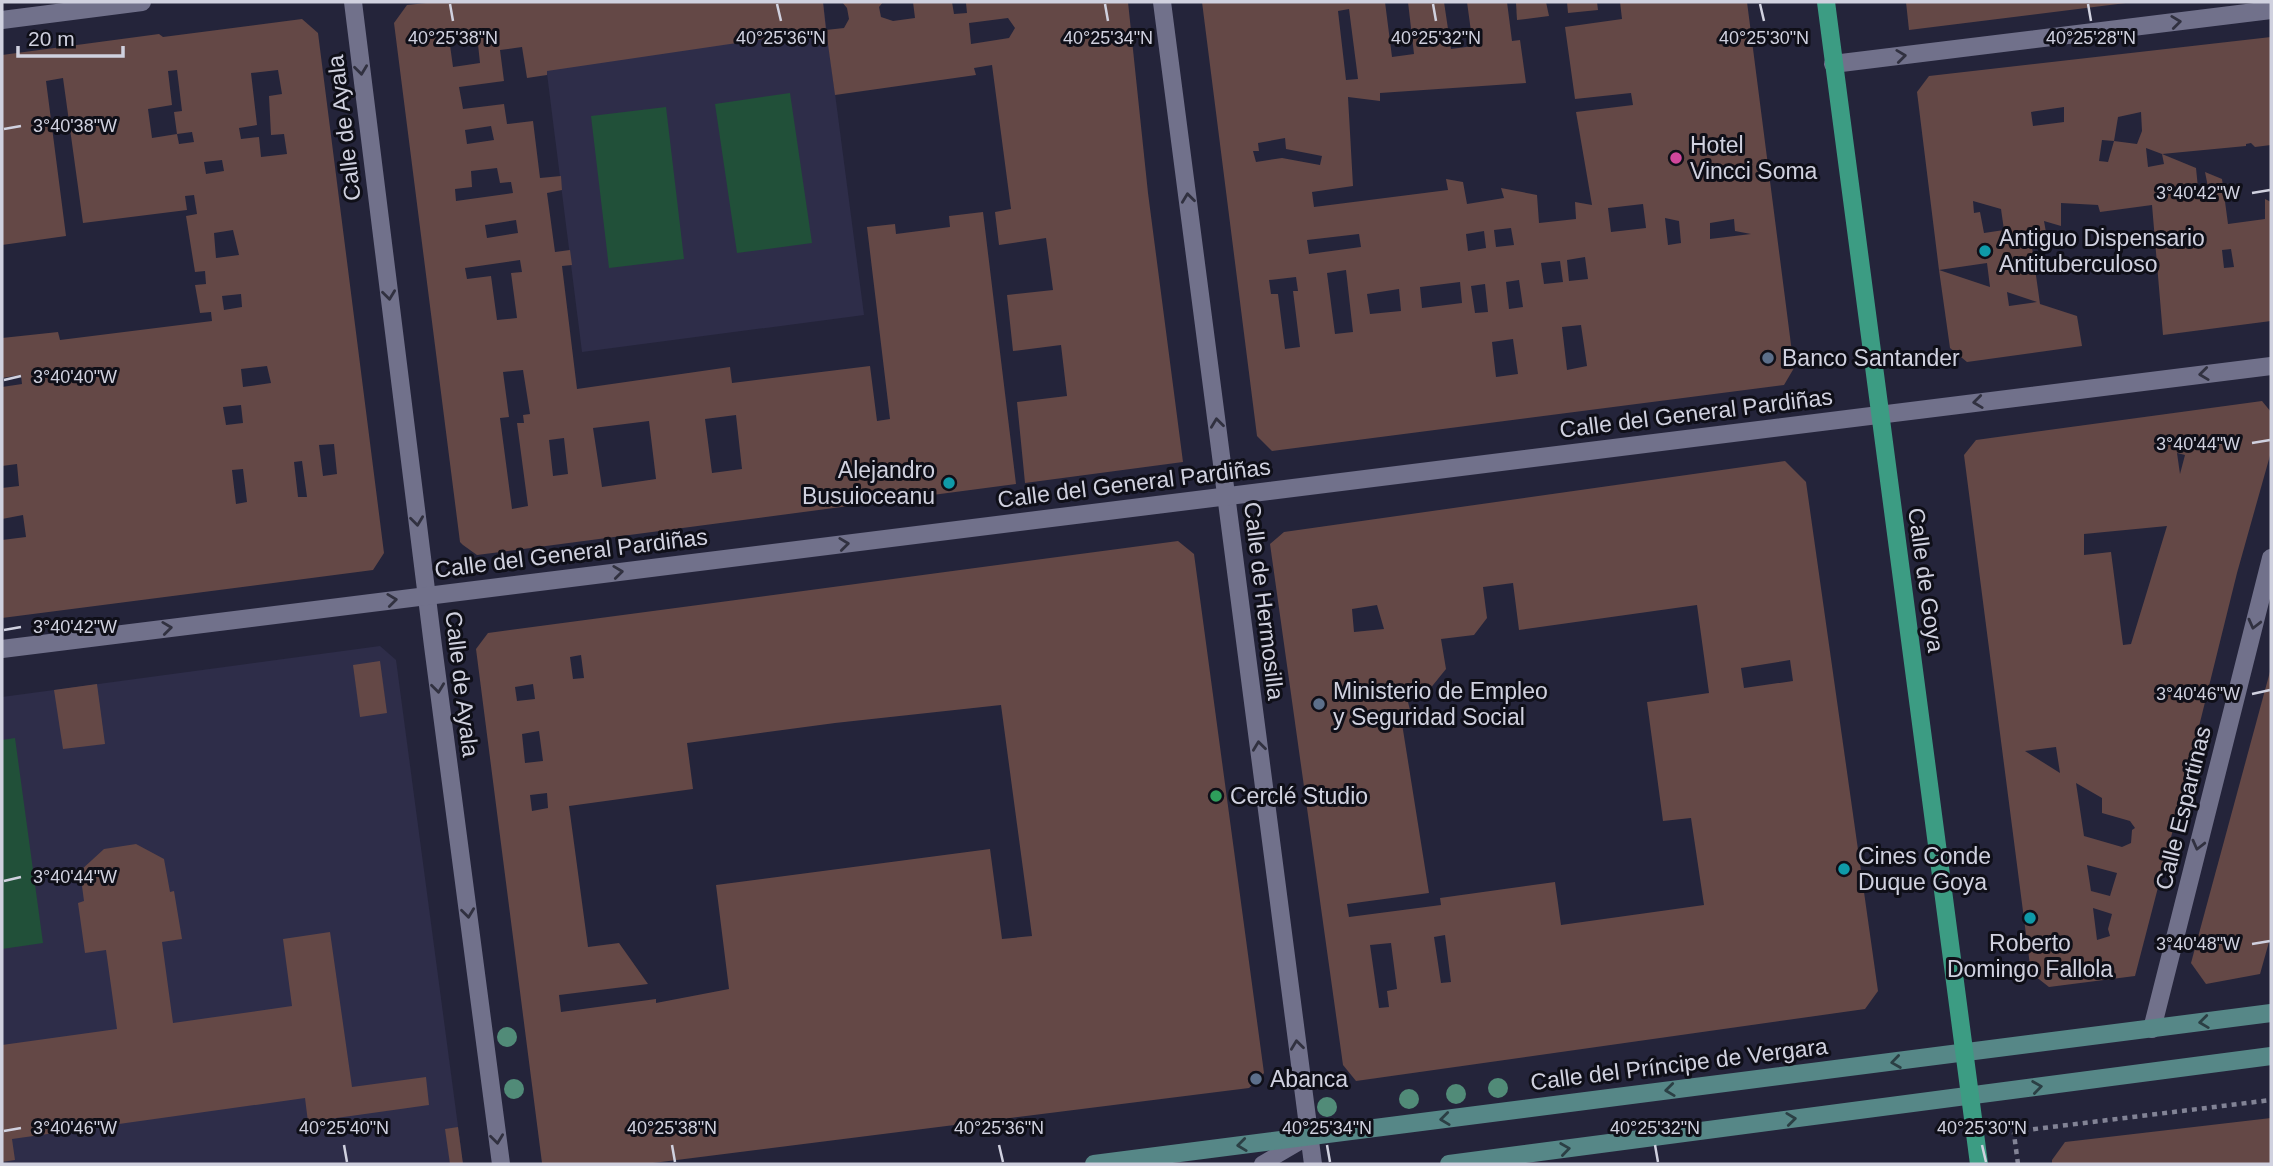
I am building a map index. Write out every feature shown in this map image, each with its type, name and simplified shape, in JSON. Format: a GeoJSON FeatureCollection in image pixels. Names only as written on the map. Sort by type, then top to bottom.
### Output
{"type":"FeatureCollection","features":[{"type":"Feature","properties":{"kind":"main road","name":"Calle de Goya"},"geometry":{"type":"LineString","coordinates":[[1826,2],[1979,1164]]}},
{"type":"Feature","properties":{"kind":"main road","name":"Calle del Príncipe de Vergara"},"geometry":{"type":"LineString","coordinates":[[1094,1164],[2271,1013]]}},
{"type":"Feature","properties":{"kind":"main road"},"geometry":{"type":"LineString","coordinates":[[1449,1164],[2271,1056]]}},
{"type":"Feature","properties":{"kind":"street"},"geometry":{"type":"LineString","coordinates":[[2,20],[142,2]]}},
{"type":"Feature","properties":{"kind":"street","name":"Calle de Ayala"},"geometry":{"type":"LineString","coordinates":[[353,2],[426,596],[501,1164]]}},
{"type":"Feature","properties":{"kind":"street","name":"Calle de Hermosilla"},"geometry":{"type":"LineString","coordinates":[[1162,2],[1313,1164]]}},
{"type":"Feature","properties":{"kind":"street"},"geometry":{"type":"LineString","coordinates":[[1833,64],[2271,10]]}},
{"type":"Feature","properties":{"kind":"street","name":"Calle del General Pardiñas"},"geometry":{"type":"LineString","coordinates":[[2,649],[2271,366]]}},
{"type":"Feature","properties":{"kind":"street","name":"Calle Espartinas"},"geometry":{"type":"LineString","coordinates":[[2152,1028],[2271,558]]}},
{"type":"Feature","properties":{"kind":"lane"},"geometry":{"type":"LineString","coordinates":[[1262,1164],[1309,1136]]}},
{"type":"Feature","properties":{"kind":"path"},"geometry":{"type":"LineString","coordinates":[[2018,1164],[2014,1134],[2027,1130],[2271,1100]]}},
{"type":"Feature","properties":{"kind":"shaded area"},"geometry":{"type":"Polygon","coordinates":[[[538,2],[823,2],[864,315],[582,352],[538,2]]]}},
{"type":"Feature","properties":{"kind":"shaded area"},"geometry":{"type":"Polygon","coordinates":[[[380,646],[396,660],[463,1164],[2,1164],[2,697],[380,646]]]}},
{"type":"Feature","properties":{"kind":"green space"},"geometry":{"type":"Polygon","coordinates":[[[790,93],[812,243],[737,253],[715,104],[790,93]]]}},
{"type":"Feature","properties":{"kind":"green space"},"geometry":{"type":"Polygon","coordinates":[[[666,107],[684,259],[609,268],[591,116],[666,107]]]}},
{"type":"Feature","properties":{"kind":"green space"},"geometry":{"type":"Polygon","coordinates":[[[15,738],[43,943],[2,949],[2,740],[15,738]]]}},
{"type":"Feature","properties":{"kind":"building"},"geometry":{"type":"Polygon","coordinates":[[[436,2],[823,2],[826,30],[547,71],[547,75],[527,78],[522,47],[500,50],[504,81],[459,87],[463,109],[504,104],[507,124],[533,121],[540,178],[561,176],[562,190],[547,193],[555,252],[570,250],[572,265],[562,266],[577,389],[730,367],[732,383],[870,366],[877,421],[890,419],[867,227],[895,224],[896,234],[950,227],[949,216],[983,212],[1016,484],[477,555],[463,545],[460,542],[394,23],[407,5],[436,2]],[[477,35],[449,38],[453,67],[480,63],[477,35]],[[491,126],[465,130],[467,144],[494,140],[491,126]],[[497,168],[471,171],[472,187],[455,189],[456,201],[513,193],[511,182],[500,183],[497,168]],[[516,220],[485,225],[487,238],[518,233],[516,220]],[[520,260],[465,268],[467,279],[491,276],[497,320],[517,318],[511,273],[522,272],[520,260]],[[523,370],[503,372],[509,417],[500,418],[512,509],[528,506],[517,423],[524,423],[523,415],[530,414],[523,370]],[[736,415],[705,419],[712,473],[742,469],[736,415]],[[649,421],[593,428],[602,487],[656,479],[649,421]],[[564,438],[549,440],[553,476],[568,474],[564,438]]]}},
{"type":"Feature","properties":{"kind":"building"},"geometry":{"type":"Polygon","coordinates":[[[842,2],[883,2],[879,7],[881,17],[893,21],[915,18],[913,2],[952,2],[954,14],[967,13],[966,3],[975,2],[1128,2],[1148,193],[1183,462],[1025,483],[1017,402],[1067,396],[1061,345],[1013,351],[1007,295],[1053,290],[1046,238],[999,245],[995,212],[1011,209],[992,65],[974,68],[976,75],[835,95],[826,30],[844,28],[849,19],[847,8],[842,2]],[[1008,18],[969,23],[971,44],[1009,38],[1015,28],[1008,18]]]}},
{"type":"Feature","properties":{"kind":"building"},"geometry":{"type":"Polygon","coordinates":[[[1202,2],[1385,2],[1392,57],[1414,54],[1408,2],[1444,2],[1451,49],[1473,46],[1467,2],[1507,2],[1512,41],[1520,40],[1526,83],[1380,93],[1380,101],[1348,97],[1353,186],[1312,192],[1314,207],[1448,190],[1446,179],[1463,182],[1467,204],[1504,198],[1501,188],[1537,195],[1539,223],[1576,219],[1575,202],[1592,205],[1576,112],[1633,105],[1631,93],[1575,99],[1565,27],[1622,19],[1620,2],[1747,2],[1794,368],[1784,385],[1272,451],[1257,436],[1202,2]],[[1349,9],[1338,11],[1346,80],[1358,79],[1349,9]],[[1285,138],[1258,143],[1259,151],[1253,151],[1256,162],[1282,158],[1320,165],[1322,156],[1286,149],[1285,138]],[[1643,204],[1608,208],[1611,232],[1646,228],[1643,204]],[[1665,218],[1668,245],[1681,243],[1679,221],[1665,218]],[[1734,219],[1710,223],[1710,239],[1751,234],[1735,231],[1734,219]],[[1511,228],[1494,230],[1496,247],[1514,245],[1511,228]],[[1484,231],[1466,234],[1468,251],[1486,248],[1484,231]],[[1359,234],[1307,240],[1309,254],[1361,247],[1359,234]],[[1585,257],[1567,260],[1569,281],[1588,279],[1585,257]],[[1560,261],[1541,263],[1544,284],[1563,282],[1560,261]],[[1346,270],[1327,273],[1335,334],[1353,332],[1346,270]],[[1296,277],[1269,280],[1271,294],[1278,294],[1285,349],[1300,347],[1293,291],[1298,291],[1296,277]],[[1519,280],[1506,282],[1509,309],[1523,307],[1519,280]],[[1460,282],[1420,287],[1422,308],[1462,303],[1460,282]],[[1485,284],[1471,286],[1475,313],[1488,312],[1485,284]],[[1399,289],[1367,294],[1370,314],[1401,311],[1399,289]],[[1581,325],[1562,327],[1567,370],[1587,366],[1581,325]],[[1513,339],[1492,342],[1496,377],[1518,374],[1513,339]]]}},
{"type":"Feature","properties":{"kind":"building"},"geometry":{"type":"Polygon","coordinates":[[[1546,2],[1549,16],[1517,20],[1516,3],[1546,2]]]}},
{"type":"Feature","properties":{"kind":"building"},"geometry":{"type":"Polygon","coordinates":[[[1567,2],[1597,2],[1598,10],[1568,13],[1567,2]]]}},
{"type":"Feature","properties":{"kind":"building"},"geometry":{"type":"Polygon","coordinates":[[[1906,2],[2126,2],[2126,3],[1909,30],[1906,2]]]}},
{"type":"Feature","properties":{"kind":"building"},"geometry":{"type":"Polygon","coordinates":[[[302,19],[318,33],[384,553],[373,570],[2,618],[2,540],[26,537],[23,515],[2,519],[2,488],[19,486],[17,464],[2,466],[2,387],[22,384],[21,375],[2,378],[2,338],[58,332],[60,340],[212,321],[211,312],[200,313],[195,285],[206,284],[205,271],[195,272],[186,216],[197,214],[194,195],[185,196],[187,210],[83,223],[63,78],[46,81],[66,236],[2,245],[2,55],[159,34],[163,37],[302,19]],[[177,70],[168,71],[172,105],[148,109],[152,138],[177,134],[174,112],[182,111],[177,70]],[[278,70],[251,73],[257,125],[239,128],[241,139],[259,137],[261,157],[287,154],[284,134],[271,135],[269,96],[282,94],[278,70]],[[192,132],[177,134],[179,144],[194,142],[192,132]],[[222,160],[204,162],[206,174],[224,171],[222,160]],[[233,230],[214,233],[216,258],[239,255],[233,230]],[[241,294],[222,296],[224,310],[242,307],[241,294]],[[267,366],[241,369],[243,387],[271,383],[267,366]],[[241,405],[223,407],[226,425],[243,423],[241,405]],[[334,444],[319,445],[323,476],[337,474],[334,444]],[[302,461],[294,462],[298,497],[307,497],[302,461]],[[243,469],[232,470],[236,504],[247,502],[243,469]]]}},
{"type":"Feature","properties":{"kind":"building"},"geometry":{"type":"Polygon","coordinates":[[[2271,37],[2271,145],[2255,147],[2251,143],[2246,146],[2162,154],[2196,168],[2198,188],[2208,187],[2205,172],[2222,179],[2228,224],[2265,219],[2265,199],[2271,202],[2271,321],[2163,335],[2152,205],[2100,212],[2098,205],[2061,203],[2061,226],[2044,221],[2047,238],[2031,240],[2040,304],[2077,316],[2082,346],[1967,362],[1950,348],[1939,270],[1917,92],[1929,76],[2271,37]],[[2064,107],[2031,112],[2033,126],[2064,122],[2064,107]],[[2141,112],[2118,117],[2114,141],[2137,144],[2142,131],[2141,112]],[[2102,140],[2099,161],[2108,162],[2114,141],[2102,140]],[[2146,148],[2148,167],[2164,164],[2162,154],[2146,148]],[[1973,201],[1974,213],[1980,212],[1984,233],[2004,230],[2001,209],[1973,201]],[[2231,249],[2222,250],[2224,268],[2234,267],[2231,249]],[[1987,263],[1939,270],[1990,287],[1987,263]],[[2007,292],[2009,306],[2037,302],[2007,292]]]}},
{"type":"Feature","properties":{"kind":"building"},"geometry":{"type":"Polygon","coordinates":[[[2262,401],[2271,412],[2271,452],[2237,573],[2135,976],[2049,987],[2031,973],[1964,455],[1976,440],[2262,401]],[[2177,453],[2180,474],[2185,455],[2177,453]],[[2167,526],[2084,534],[2084,555],[2111,552],[2123,645],[2131,644],[2167,526]],[[2056,747],[2025,751],[2060,773],[2056,747]],[[2076,783],[2084,836],[2122,847],[2131,843],[2132,830],[2135,828],[2130,821],[2102,813],[2102,798],[2076,783]],[[2087,865],[2091,891],[2110,896],[2117,873],[2087,865]],[[2093,908],[2097,940],[2110,936],[2108,929],[2112,914],[2093,908]]]}},
{"type":"Feature","properties":{"kind":"building"},"geometry":{"type":"Polygon","coordinates":[[[1785,461],[1806,482],[1878,991],[1865,1009],[1356,1081],[1343,1065],[1270,544],[1284,532],[1785,461]],[[1513,583],[1483,587],[1487,618],[1474,635],[1441,639],[1446,669],[1429,690],[1406,694],[1410,710],[1400,711],[1429,893],[1347,904],[1349,917],[1441,905],[1440,898],[1555,882],[1561,925],[1704,905],[1691,818],[1663,821],[1647,702],[1709,693],[1697,605],[1519,630],[1513,583]],[[1377,605],[1352,609],[1354,632],[1384,629],[1377,605]],[[1790,660],[1741,668],[1744,688],[1793,681],[1790,660]],[[1445,935],[1434,937],[1441,983],[1451,982],[1445,935]],[[1391,943],[1370,945],[1379,1008],[1389,1007],[1387,991],[1397,989],[1391,943]]]}},
{"type":"Feature","properties":{"kind":"building"},"geometry":{"type":"Polygon","coordinates":[[[1178,541],[1194,554],[1264,1073],[1249,1088],[645,1164],[542,1163],[476,649],[488,633],[1178,541]],[[581,655],[570,657],[573,679],[584,678],[581,655]],[[533,684],[515,687],[517,701],[535,699],[533,684]],[[1001,705],[687,743],[693,789],[569,806],[588,947],[619,943],[648,984],[559,995],[561,1012],[656,999],[656,1003],[729,989],[716,885],[990,849],[1002,939],[1032,936],[1001,705]],[[539,731],[522,734],[525,763],[543,761],[539,731]],[[547,793],[530,795],[532,811],[548,808],[547,793]]]}},
{"type":"Feature","properties":{"kind":"building"},"geometry":{"type":"Polygon","coordinates":[[[380,661],[387,713],[360,717],[353,665],[380,661]]]}},
{"type":"Feature","properties":{"kind":"building"},"geometry":{"type":"Polygon","coordinates":[[[2271,668],[2271,935],[2260,974],[2206,984],[2191,963],[2271,668]]]}},
{"type":"Feature","properties":{"kind":"building"},"geometry":{"type":"Polygon","coordinates":[[[97,684],[105,744],[63,749],[54,690],[97,684]]]}},
{"type":"Feature","properties":{"kind":"building"},"geometry":{"type":"Polygon","coordinates":[[[136,844],[164,859],[170,892],[174,891],[182,939],[162,942],[173,1023],[292,1006],[283,939],[330,932],[352,1087],[426,1077],[429,1105],[308,1122],[305,1098],[12,1139],[15,1160],[2,1162],[2,1045],[117,1029],[106,950],[85,953],[78,903],[84,901],[80,871],[104,849],[136,844]]]}},
{"type":"Feature","properties":{"kind":"building"},"geometry":{"type":"Polygon","coordinates":[[[2271,1118],[2271,1164],[2052,1164],[2065,1142],[2271,1118]]]}},
{"type":"Feature","properties":{"kind":"building"},"geometry":{"type":"Polygon","coordinates":[[[458,1127],[463,1164],[450,1164],[445,1129],[458,1127]]]}},
{"type":"Feature","properties":{"kind":"place","name":"Hotel Vincci Soma"},"geometry":{"type":"Point","coordinates":[1676,158]}},
{"type":"Feature","properties":{"kind":"place","name":"Antiguo Dispensario Antituberculoso"},"geometry":{"type":"Point","coordinates":[1985,251]}},
{"type":"Feature","properties":{"kind":"place","name":"Banco Santander"},"geometry":{"type":"Point","coordinates":[1768,358]}},
{"type":"Feature","properties":{"kind":"place","name":"Alejandro Busuioceanu"},"geometry":{"type":"Point","coordinates":[949,483]}},
{"type":"Feature","properties":{"kind":"place","name":"Ministerio de Empleo y Seguridad Social"},"geometry":{"type":"Point","coordinates":[1319,704]}},
{"type":"Feature","properties":{"kind":"place","name":"Cerclé Studio"},"geometry":{"type":"Point","coordinates":[1216,796]}},
{"type":"Feature","properties":{"kind":"place","name":"Cines Conde Duque Goya"},"geometry":{"type":"Point","coordinates":[1844,869]}},
{"type":"Feature","properties":{"kind":"place","name":"Roberto Domingo Fallola"},"geometry":{"type":"Point","coordinates":[2030,918]}},
{"type":"Feature","properties":{"kind":"place","name":"Abanca"},"geometry":{"type":"Point","coordinates":[1256,1079]}}]}
